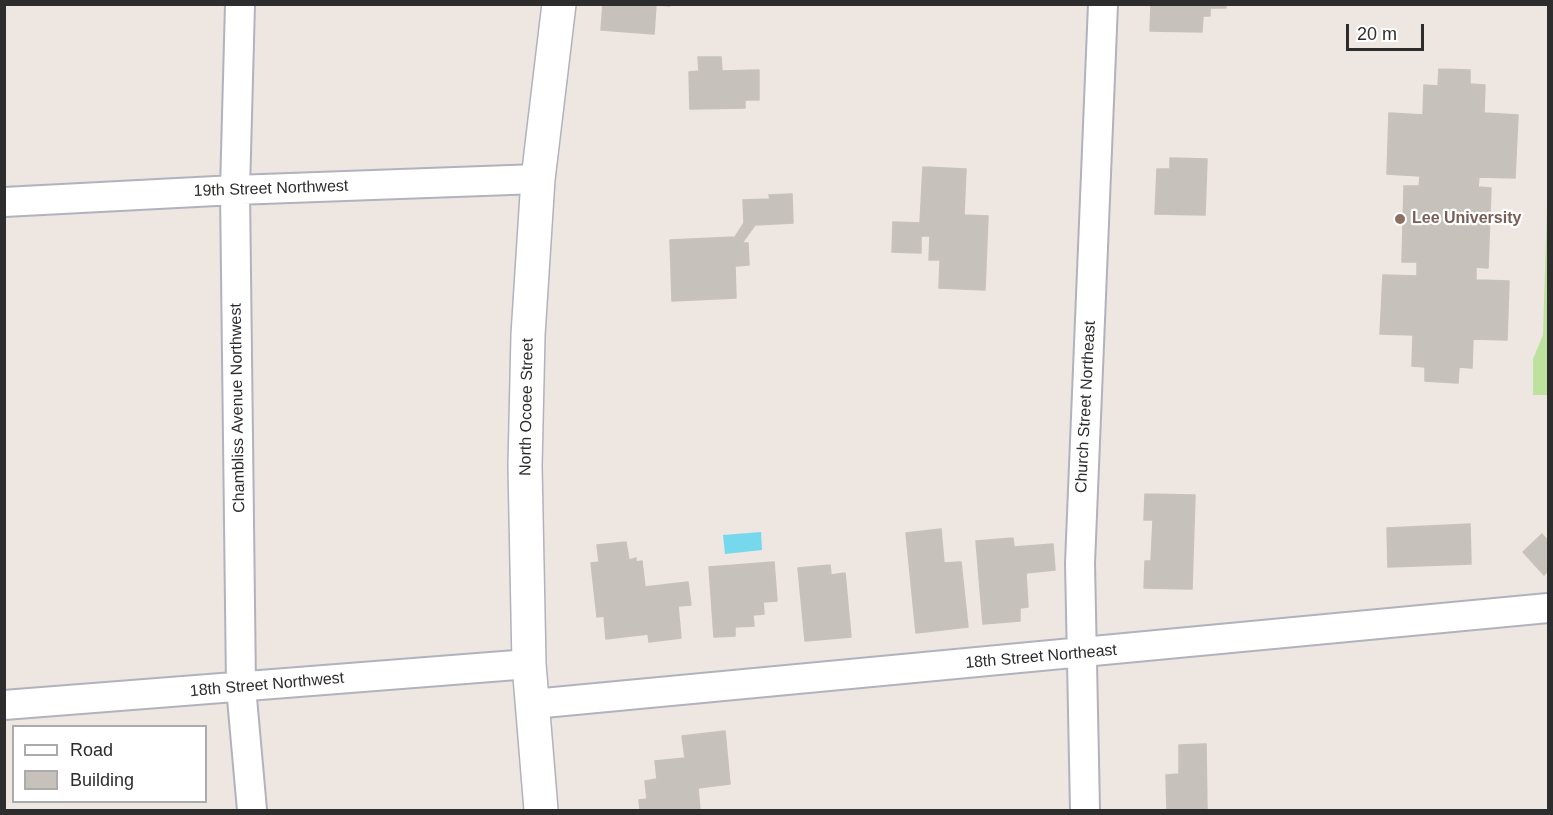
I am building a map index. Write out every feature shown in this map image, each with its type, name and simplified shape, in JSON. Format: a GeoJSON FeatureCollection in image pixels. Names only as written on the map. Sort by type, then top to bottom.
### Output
{"type":"FeatureCollection","features":[{"type":"Feature","properties":{"kind":"main road","name":"North Ocoee Street"},"geometry":{"type":"LineString","coordinates":[[541,810],[529,664],[525,466],[528,335],[538,179],[559,4]]}},
{"type":"Feature","properties":{"kind":"street","name":"Chambliss Avenue Northwest"},"geometry":{"type":"LineString","coordinates":[[240,4],[235,190],[241,687],[252,810]]}},
{"type":"Feature","properties":{"kind":"street","name":"Church Street Northeast"},"geometry":{"type":"LineString","coordinates":[[1085,810],[1080,563],[1103,4]]}},
{"type":"Feature","properties":{"kind":"street","name":"19th Street Northwest"},"geometry":{"type":"LineString","coordinates":[[4,202],[235,190],[538,179]]}},
{"type":"Feature","properties":{"kind":"street","name":"18th Street Northeast"},"geometry":{"type":"LineString","coordinates":[[533,704],[1548,608]]}},
{"type":"Feature","properties":{"kind":"street","name":"18th Street Northwest"},"geometry":{"type":"LineString","coordinates":[[4,705],[529,664]]}},
{"type":"Feature","properties":{"kind":"green space"},"geometry":{"type":"Polygon","coordinates":[[[1548,172],[1548,395],[1533,395],[1533,359],[1543,335],[1548,172]]]}},
{"type":"Feature","properties":{"kind":"water"},"geometry":{"type":"Polygon","coordinates":[[[761,532],[762,550],[725,554],[723,535],[761,532]]]}},
{"type":"Feature","properties":{"kind":"building"},"geometry":{"type":"Polygon","coordinates":[[[603,4],[670,4],[670,6],[656,5],[654,34],[601,30],[603,4]]]}},
{"type":"Feature","properties":{"kind":"building"},"geometry":{"type":"Polygon","coordinates":[[[1151,4],[1226,4],[1226,8],[1210,8],[1210,16],[1203,16],[1202,32],[1150,31],[1151,4]]]}},
{"type":"Feature","properties":{"kind":"building"},"geometry":{"type":"Polygon","coordinates":[[[698,57],[721,57],[722,71],[759,70],[759,100],[745,100],[745,108],[690,109],[689,72],[699,71],[698,57]]]}},
{"type":"Feature","properties":{"kind":"building"},"geometry":{"type":"Polygon","coordinates":[[[1439,69],[1470,70],[1470,84],[1485,85],[1484,113],[1518,115],[1515,178],[1479,177],[1478,187],[1491,188],[1488,268],[1476,267],[1476,280],[1509,281],[1507,340],[1473,339],[1472,368],[1459,367],[1458,383],[1425,381],[1425,367],[1412,366],[1413,335],[1380,334],[1383,275],[1417,276],[1417,262],[1402,262],[1404,186],[1419,186],[1420,176],[1387,174],[1389,113],[1423,115],[1424,85],[1438,86],[1439,69]]]}},
{"type":"Feature","properties":{"kind":"building"},"geometry":{"type":"Polygon","coordinates":[[[1170,158],[1207,159],[1205,215],[1155,214],[1157,169],[1170,169],[1170,158]]]}},
{"type":"Feature","properties":{"kind":"building"},"geometry":{"type":"Polygon","coordinates":[[[923,167],[966,169],[964,215],[988,216],[985,290],[939,288],[940,260],[929,260],[930,236],[921,236],[921,253],[892,252],[893,222],[920,223],[923,167]]]}},
{"type":"Feature","properties":{"kind":"building"},"geometry":{"type":"Polygon","coordinates":[[[792,194],[793,223],[755,225],[742,243],[748,243],[749,265],[735,266],[736,298],[672,301],[670,240],[735,237],[744,223],[743,200],[770,199],[769,195],[792,194]]]}},
{"type":"Feature","properties":{"kind":"building"},"geometry":{"type":"Polygon","coordinates":[[[1145,494],[1195,495],[1192,589],[1144,588],[1145,561],[1151,561],[1153,520],[1144,520],[1145,494]]]}},
{"type":"Feature","properties":{"kind":"building"},"geometry":{"type":"Polygon","coordinates":[[[1470,524],[1471,564],[1388,567],[1387,528],[1470,524]]]}},
{"type":"Feature","properties":{"kind":"building"},"geometry":{"type":"Polygon","coordinates":[[[941,529],[944,563],[961,562],[968,627],[916,633],[906,533],[941,529]]]}},
{"type":"Feature","properties":{"kind":"building"},"geometry":{"type":"Polygon","coordinates":[[[1542,534],[1548,541],[1548,570],[1544,575],[1523,552],[1542,534]]]}},
{"type":"Feature","properties":{"kind":"building"},"geometry":{"type":"Polygon","coordinates":[[[1013,538],[1014,547],[1053,544],[1055,570],[1026,573],[1028,607],[1020,608],[1020,621],[983,624],[976,541],[1013,538]]]}},
{"type":"Feature","properties":{"kind":"building"},"geometry":{"type":"Polygon","coordinates":[[[626,542],[629,560],[636,558],[636,562],[642,561],[645,587],[688,582],[691,605],[678,606],[681,638],[649,642],[648,634],[606,639],[604,616],[597,617],[591,563],[599,562],[597,545],[626,542]]]}},
{"type":"Feature","properties":{"kind":"building"},"geometry":{"type":"Polygon","coordinates":[[[774,562],[777,601],[763,602],[764,614],[753,615],[754,626],[735,627],[735,636],[714,637],[709,567],[774,562]]]}},
{"type":"Feature","properties":{"kind":"building"},"geometry":{"type":"Polygon","coordinates":[[[830,565],[831,575],[845,573],[851,637],[805,641],[798,568],[830,565]]]}},
{"type":"Feature","properties":{"kind":"building"},"geometry":{"type":"Polygon","coordinates":[[[725,731],[730,784],[698,788],[700,810],[640,810],[639,800],[647,799],[645,781],[657,779],[655,761],[685,758],[682,736],[725,731]]]}},
{"type":"Feature","properties":{"kind":"building"},"geometry":{"type":"Polygon","coordinates":[[[1206,744],[1207,810],[1167,810],[1166,775],[1179,774],[1179,745],[1206,744]]]}},
{"type":"Feature","properties":{"kind":"place","name":"Lee University"},"geometry":{"type":"Point","coordinates":[1400,219]}}]}
